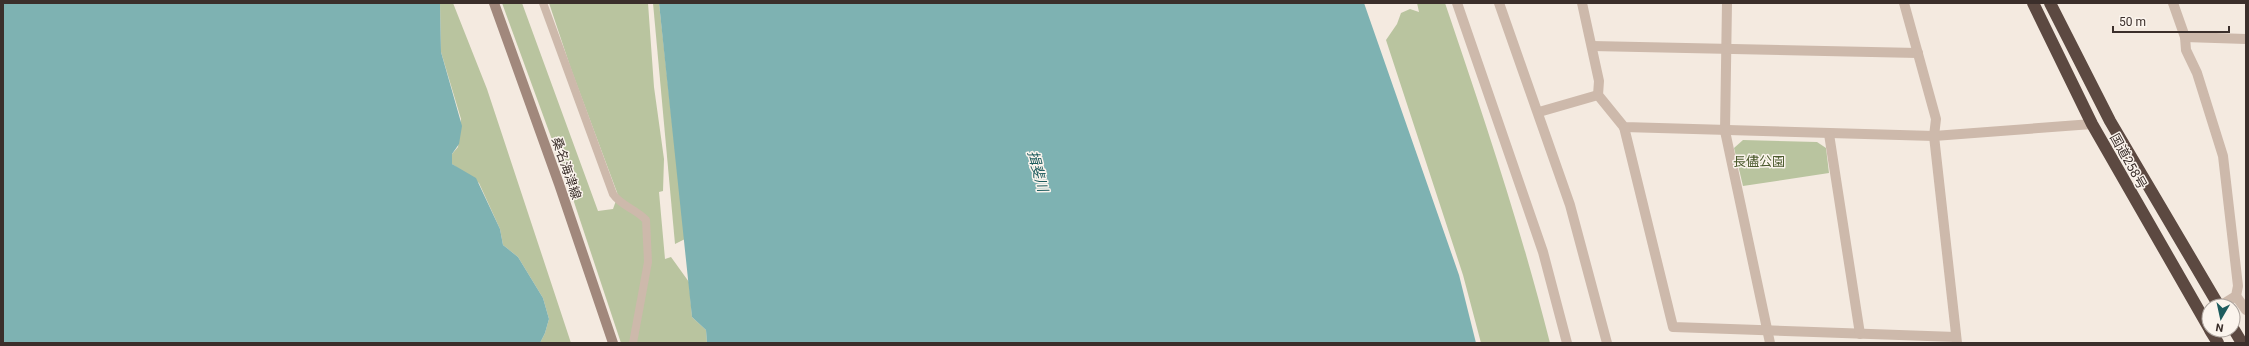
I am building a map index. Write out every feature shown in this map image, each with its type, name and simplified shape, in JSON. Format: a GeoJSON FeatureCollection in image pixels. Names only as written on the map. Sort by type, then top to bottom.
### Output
{"type":"FeatureCollection","features":[{"type":"Feature","properties":{"kind":"highway","name":"国道258号"},"geometry":{"type":"LineString","coordinates":[[2033,3],[2092,124],[2201,313]]}},
{"type":"Feature","properties":{"kind":"highway","name":"国道258号"},"geometry":{"type":"LineString","coordinates":[[2050,3],[2110,122],[2215,298]]}},
{"type":"Feature","properties":{"kind":"main road","name":"桑名海津線"},"geometry":{"type":"LineString","coordinates":[[494,3],[559,184],[613,343]]}},
{"type":"Feature","properties":{"kind":"street"},"geometry":{"type":"LineString","coordinates":[[1457,3],[1543,252],[1567,343]]}},
{"type":"Feature","properties":{"kind":"street"},"geometry":{"type":"LineString","coordinates":[[1500,3],[1570,205],[1607,343]]}},
{"type":"Feature","properties":{"kind":"street"},"geometry":{"type":"LineString","coordinates":[[1582,3],[1599,81],[1598,95],[1624,127],[1673,327],[1860,334],[1957,340],[1934,136],[1936,119],[1904,3]]}},
{"type":"Feature","properties":{"kind":"street"},"geometry":{"type":"LineString","coordinates":[[1727,3],[1726,131],[1770,343]]}},
{"type":"Feature","properties":{"kind":"street"},"geometry":{"type":"LineString","coordinates":[[2173,3],[2185,37],[2186,50],[2197,73],[2223,156],[2240,289],[2246,310]]}},
{"type":"Feature","properties":{"kind":"street"},"geometry":{"type":"LineString","coordinates":[[2185,37],[2246,39]]}},
{"type":"Feature","properties":{"kind":"street"},"geometry":{"type":"LineString","coordinates":[[1592,46],[1918,53]]}},
{"type":"Feature","properties":{"kind":"street"},"geometry":{"type":"LineString","coordinates":[[1539,112],[1598,95]]}},
{"type":"Feature","properties":{"kind":"street"},"geometry":{"type":"LineString","coordinates":[[1624,127],[1934,136],[2092,124]]}},
{"type":"Feature","properties":{"kind":"street"},"geometry":{"type":"LineString","coordinates":[[1829,134],[1860,334]]}},
{"type":"Feature","properties":{"kind":"street"},"geometry":{"type":"LineString","coordinates":[[2229,298],[2240,289]]}},
{"type":"Feature","properties":{"kind":"lane"},"geometry":{"type":"LineString","coordinates":[[543,3],[613,194],[617,201],[638,212],[646,220],[648,262],[633,343]]}},
{"type":"Feature","properties":{"kind":"green space"},"geometry":{"type":"Polygon","coordinates":[[[440,3],[453,3],[487,89],[571,343],[540,343],[549,319],[543,298],[518,257],[503,245],[500,229],[479,183],[452,164],[452,154],[458,147],[461,119],[441,52],[440,3]]]}},
{"type":"Feature","properties":{"kind":"green space"},"geometry":{"type":"Polygon","coordinates":[[[502,3],[522,3],[598,211],[613,209],[618,195],[571,69],[549,3],[648,3],[654,87],[664,159],[663,191],[659,192],[665,259],[671,257],[689,282],[692,317],[706,330],[707,343],[621,343],[566,178],[502,3]]]}},
{"type":"Feature","properties":{"kind":"green space"},"geometry":{"type":"Polygon","coordinates":[[[653,3],[659,3],[685,239],[675,244],[653,3]]]}},
{"type":"Feature","properties":{"kind":"green space"},"geometry":{"type":"Polygon","coordinates":[[[1417,3],[1445,3],[1514,214],[1550,343],[1481,343],[1463,275],[1386,40],[1397,24],[1401,13],[1410,9],[1419,12],[1417,3]]]}},
{"type":"Feature","properties":{"kind":"green space","name":"長儘公園"},"geometry":{"type":"Polygon","coordinates":[[[1743,140],[1817,142],[1826,148],[1829,173],[1743,186],[1734,148],[1743,140]]]}},
{"type":"Feature","properties":{"kind":"water"},"geometry":{"type":"Polygon","coordinates":[[[3,3],[440,3],[441,52],[462,126],[459,144],[452,154],[452,164],[476,178],[500,229],[503,245],[518,257],[543,298],[549,319],[540,343],[3,343],[3,3]]]}},
{"type":"Feature","properties":{"kind":"water","name":"揖斐川"},"geometry":{"type":"Polygon","coordinates":[[[659,3],[1364,3],[1459,275],[1476,343],[707,343],[706,330],[692,317],[659,3]]]}}]}
